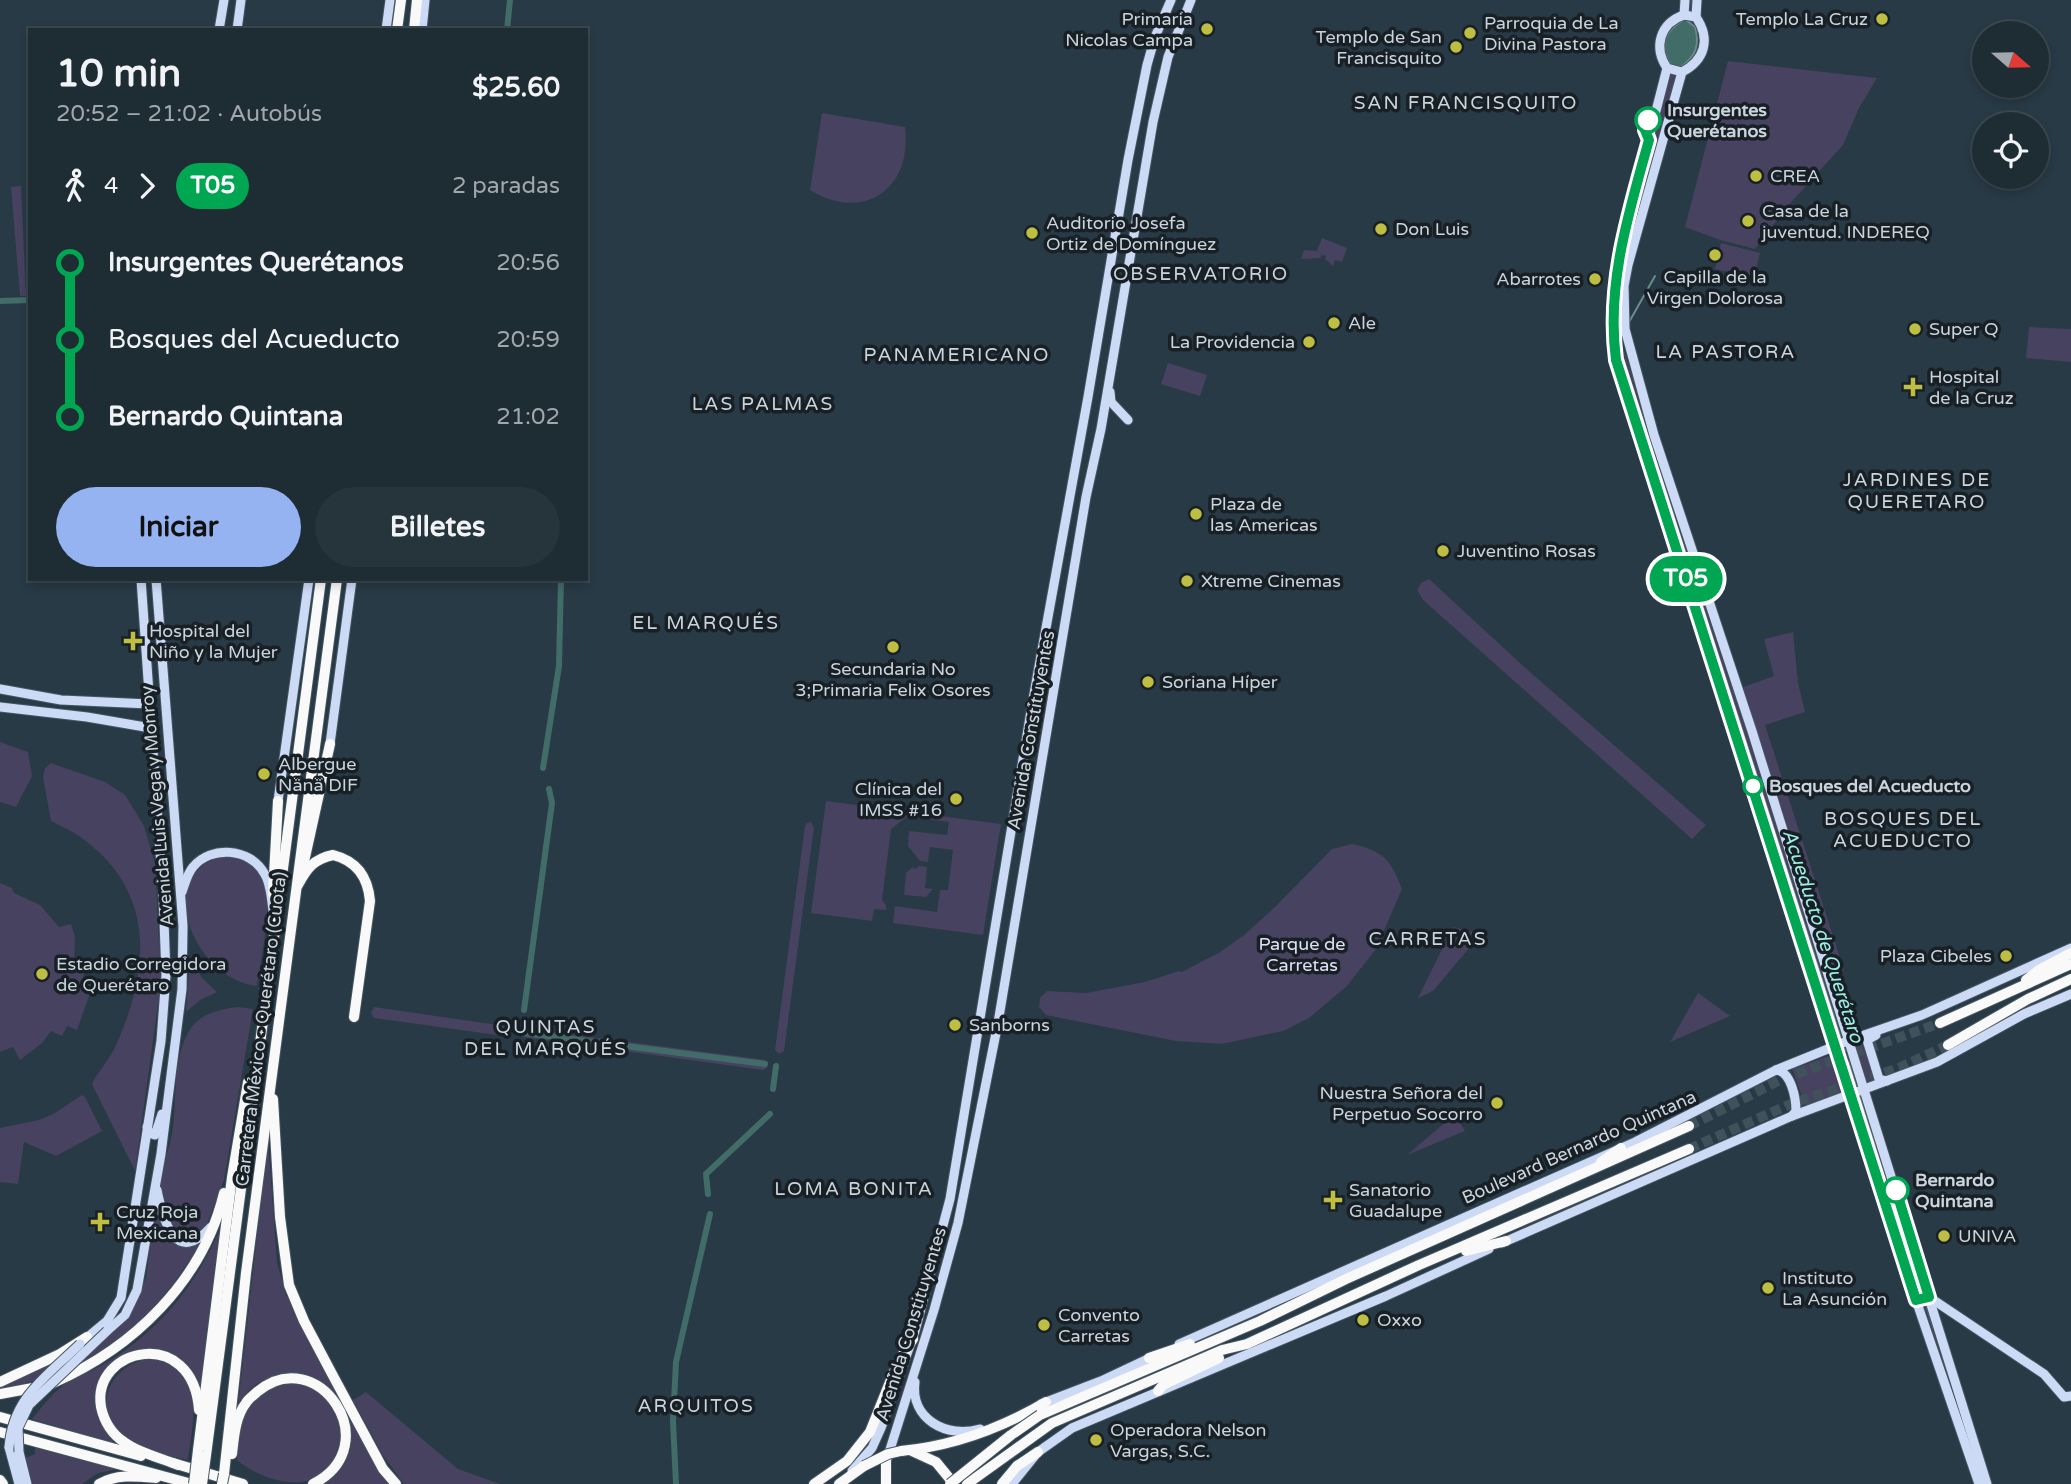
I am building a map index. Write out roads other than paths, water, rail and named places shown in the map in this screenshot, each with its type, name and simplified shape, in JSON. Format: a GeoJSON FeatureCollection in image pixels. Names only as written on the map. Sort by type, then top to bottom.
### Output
{"type":"FeatureCollection","features":[{"type":"Feature","properties":{"kind":"highway"},"geometry":{"type":"LineString","coordinates":[[397,28],[401,0]]}},
{"type":"Feature","properties":{"kind":"highway"},"geometry":{"type":"LineString","coordinates":[[414,28],[417,0]]}},
{"type":"Feature","properties":{"kind":"highway","name":"Carretera México - Querétaro (Cuota)"},"geometry":{"type":"LineString","coordinates":[[193,1484],[202,1453],[321,581]]}},
{"type":"Feature","properties":{"kind":"highway","name":"Carretera México - Querétaro (Cuota)"},"geometry":{"type":"LineString","coordinates":[[223,1479],[232,1385],[337,581]]}},
{"type":"Feature","properties":{"kind":"highway"},"geometry":{"type":"LineString","coordinates":[[295,889],[303,868],[330,744]]}},
{"type":"Feature","properties":{"kind":"highway"},"geometry":{"type":"LineString","coordinates":[[271,950],[278,801]]}},
{"type":"Feature","properties":{"kind":"highway"},"geometry":{"type":"LineString","coordinates":[[295,889],[315,860],[333,855],[352,863],[365,877],[370,901],[354,1017]]}},
{"type":"Feature","properties":{"kind":"highway"},"geometry":{"type":"LineString","coordinates":[[2013,990],[2071,951]]}},
{"type":"Feature","properties":{"kind":"highway"},"geometry":{"type":"LineString","coordinates":[[1940,1023],[2071,964]]}},
{"type":"Feature","properties":{"kind":"highway"},"geometry":{"type":"LineString","coordinates":[[1948,1045],[2028,999],[2071,979]]}},
{"type":"Feature","properties":{"kind":"highway"},"geometry":{"type":"LineString","coordinates":[[2028,999],[2071,986]]}},
{"type":"Feature","properties":{"kind":"highway","name":"Carretera México - Querétaro (Cuota)"},"geometry":{"type":"LineString","coordinates":[[202,1484],[201,1434],[232,1177],[244,1098],[257,1055]]}},
{"type":"Feature","properties":{"kind":"highway"},"geometry":{"type":"LineString","coordinates":[[271,1078],[280,1217],[289,1285],[304,1321],[337,1384],[383,1469],[396,1484]]}},
{"type":"Feature","properties":{"kind":"highway","name":"Boulevard Bernardo Quintana"},"geometry":{"type":"LineString","coordinates":[[952,1484],[1011,1434],[1040,1415],[1260,1321],[1346,1279],[1689,1126]]}},
{"type":"Feature","properties":{"kind":"highway"},"geometry":{"type":"LineString","coordinates":[[1499,1212],[1507,1205],[1600,1162],[1621,1148]]}},
{"type":"Feature","properties":{"kind":"highway"},"geometry":{"type":"LineString","coordinates":[[1158,1391],[1163,1385],[1247,1344],[1419,1265],[1689,1149]]}},
{"type":"Feature","properties":{"kind":"highway"},"geometry":{"type":"LineString","coordinates":[[0,1394],[48,1385],[75,1373],[134,1336],[152,1319],[189,1272],[204,1245],[232,1177]]}},
{"type":"Feature","properties":{"kind":"highway"},"geometry":{"type":"LineString","coordinates":[[1419,1265],[1506,1241]]}},
{"type":"Feature","properties":{"kind":"highway"},"geometry":{"type":"LineString","coordinates":[[1149,1358],[1223,1331],[1260,1321]]}},
{"type":"Feature","properties":{"kind":"highway"},"geometry":{"type":"LineString","coordinates":[[814,1484],[847,1461],[862,1444],[870,1432],[898,1362],[913,1339]]}},
{"type":"Feature","properties":{"kind":"highway"},"geometry":{"type":"LineString","coordinates":[[0,1382],[83,1341]]}},
{"type":"Feature","properties":{"kind":"highway"},"geometry":{"type":"LineString","coordinates":[[967,1484],[1052,1423],[1222,1350],[1247,1344]]}},
{"type":"Feature","properties":{"kind":"highway"},"geometry":{"type":"LineString","coordinates":[[178,1465],[122,1442],[103,1416],[100,1401],[102,1384],[116,1366],[133,1355],[149,1353],[168,1357],[185,1368],[198,1395],[201,1434]]}},
{"type":"Feature","properties":{"kind":"highway"},"geometry":{"type":"LineString","coordinates":[[223,1479],[231,1460],[237,1422],[246,1402],[268,1383],[287,1378],[307,1381],[322,1389],[337,1402],[345,1422],[346,1442],[338,1465],[326,1478],[313,1484]]}},
{"type":"Feature","properties":{"kind":"highway"},"geometry":{"type":"LineString","coordinates":[[843,1482],[876,1459],[906,1450],[956,1442],[990,1431],[1046,1402]]}},
{"type":"Feature","properties":{"kind":"highway"},"geometry":{"type":"LineString","coordinates":[[0,1417],[240,1483],[252,1484]]}},
{"type":"Feature","properties":{"kind":"highway"},"geometry":{"type":"LineString","coordinates":[[0,1432],[193,1484]]}},
{"type":"Feature","properties":{"kind":"highway"},"geometry":{"type":"LineString","coordinates":[[906,1450],[936,1462],[952,1484]]}},
{"type":"Feature","properties":{"kind":"highway"},"geometry":{"type":"LineString","coordinates":[[1002,1484],[1017,1466],[1038,1452]]}},
{"type":"Feature","properties":{"kind":"highway"},"geometry":{"type":"LineString","coordinates":[[886,1462],[886,1484]]}},
{"type":"Feature","properties":{"kind":"highway"},"geometry":{"type":"LineString","coordinates":[[99,1484],[109,1478],[127,1475],[176,1478]]}},
{"type":"Feature","properties":{"kind":"main road"},"geometry":{"type":"LineString","coordinates":[[219,28],[224,0]]}},
{"type":"Feature","properties":{"kind":"main road"},"geometry":{"type":"LineString","coordinates":[[237,28],[241,0]]}},
{"type":"Feature","properties":{"kind":"main road"},"geometry":{"type":"LineString","coordinates":[[386,28],[390,0]]}},
{"type":"Feature","properties":{"kind":"main road"},"geometry":{"type":"LineString","coordinates":[[422,28],[425,0]]}},
{"type":"Feature","properties":{"kind":"main road","name":"Avenida Constituyentes"},"geometry":{"type":"LineString","coordinates":[[843,1482],[877,1439],[913,1339],[950,1199],[1032,705],[1128,160],[1147,65],[1155,37],[1171,0]]}},
{"type":"Feature","properties":{"kind":"main road","name":"Avenida Constituyentes"},"geometry":{"type":"LineString","coordinates":[[886,1462],[958,1223],[990,1062],[1153,122],[1168,57],[1191,0]]}},
{"type":"Feature","properties":{"kind":"main road"},"geometry":{"type":"LineString","coordinates":[[1684,15],[1685,0]]}},
{"type":"Feature","properties":{"kind":"main road"},"geometry":{"type":"LineString","coordinates":[[1696,18],[1698,0]]}},
{"type":"Feature","properties":{"kind":"main road"},"geometry":{"type":"LineString","coordinates":[[1962,1418],[1929,1297],[1850,1040],[1656,441],[1625,329],[1624,286],[1628,265],[1682,72],[1700,59],[1704,49],[1702,26],[1696,18],[1684,15],[1674,18],[1664,29],[1659,41],[1659,53],[1667,68],[1617,263],[1612,331],[1616,360],[1916,1300],[1987,1484]]}},
{"type":"Feature","properties":{"kind":"main road"},"geometry":{"type":"LineString","coordinates":[[1667,68],[1682,72]]}},
{"type":"Feature","properties":{"kind":"main road"},"geometry":{"type":"LineString","coordinates":[[1109,376],[1111,401],[1128,420]]}},
{"type":"Feature","properties":{"kind":"main road"},"geometry":{"type":"LineString","coordinates":[[1646,454],[1656,441]]}},
{"type":"Feature","properties":{"kind":"main road","name":"Avenida Luis Vega y Monroy"},"geometry":{"type":"LineString","coordinates":[[19,1484],[9,1447],[10,1429],[24,1399],[107,1321],[121,1297],[160,1041],[166,975],[163,894],[141,581]]}},
{"type":"Feature","properties":{"kind":"main road","name":"Avenida Luis Vega y Monroy"},"geometry":{"type":"LineString","coordinates":[[27,1484],[19,1452],[18,1429],[30,1405],[125,1315],[137,1290],[170,1091],[182,989],[183,926],[156,581]]}},
{"type":"Feature","properties":{"kind":"main road"},"geometry":{"type":"LineString","coordinates":[[278,801],[309,581]]}},
{"type":"Feature","properties":{"kind":"main road"},"geometry":{"type":"LineString","coordinates":[[330,744],[352,581]]}},
{"type":"Feature","properties":{"kind":"main road"},"geometry":{"type":"LineString","coordinates":[[141,597],[148,592],[156,597]]}},
{"type":"Feature","properties":{"kind":"main road"},"geometry":{"type":"LineString","coordinates":[[0,689],[61,700],[149,704]]}},
{"type":"Feature","properties":{"kind":"main road"},"geometry":{"type":"LineString","coordinates":[[23,710],[27,695]]}},
{"type":"Feature","properties":{"kind":"main road"},"geometry":{"type":"LineString","coordinates":[[0,707],[87,716],[151,727]]}},
{"type":"Feature","properties":{"kind":"main road"},"geometry":{"type":"LineString","coordinates":[[180,897],[189,872],[199,861],[217,853],[241,854],[252,858],[266,875],[273,910]]}},
{"type":"Feature","properties":{"kind":"main road"},"geometry":{"type":"LineString","coordinates":[[1777,863],[1782,859],[1791,859]]}},
{"type":"Feature","properties":{"kind":"main road"},"geometry":{"type":"LineString","coordinates":[[1806,951],[1816,952],[1820,946]]}},
{"type":"Feature","properties":{"kind":"main road","name":"Boulevard Bernardo Quintana"},"geometry":{"type":"LineString","coordinates":[[919,1359],[914,1387],[917,1405],[925,1418],[949,1432],[970,1432],[1101,1381],[1346,1272],[1429,1232],[1621,1148],[1776,1070],[1922,1015],[2071,951]]}},
{"type":"Feature","properties":{"kind":"main road"},"geometry":{"type":"LineString","coordinates":[[1012,1484],[1038,1452],[1072,1427],[1386,1296],[1793,1116],[1892,1080],[1952,1054],[2024,1014],[2071,994]]}},
{"type":"Feature","properties":{"kind":"main road"},"geometry":{"type":"LineString","coordinates":[[1892,1080],[1879,1079],[1867,1040],[1913,1022],[1922,1015]]}},
{"type":"Feature","properties":{"kind":"main road"},"geometry":{"type":"LineString","coordinates":[[1776,1070],[1782,1070],[1786,1074],[1796,1111],[1793,1116]]}},
{"type":"Feature","properties":{"kind":"main road"},"geometry":{"type":"LineString","coordinates":[[148,1115],[147,1130],[153,1135],[157,1132],[170,1091]]}},
{"type":"Feature","properties":{"kind":"main road"},"geometry":{"type":"LineString","coordinates":[[156,1186],[163,1215],[173,1237],[178,1241],[201,1238],[212,1226]]}},
{"type":"Feature","properties":{"kind":"main road"},"geometry":{"type":"LineString","coordinates":[[1886,1206],[1899,1201]]}},
{"type":"Feature","properties":{"kind":"main road"},"geometry":{"type":"LineString","coordinates":[[1916,1300],[1929,1297],[2044,1374],[2068,1396]]}},
{"type":"Feature","properties":{"kind":"main road"},"geometry":{"type":"LineString","coordinates":[[1974,1454],[1979,1484]]}},
{"type":"Feature","properties":{"kind":"waterway"},"geometry":{"type":"LineString","coordinates":[[507,28],[510,0]]}},
{"type":"Feature","properties":{"kind":"waterway","name":"Acueducto de Querétaro"},"geometry":{"type":"LineString","coordinates":[[1628,324],[1655,276]]}},
{"type":"Feature","properties":{"kind":"waterway"},"geometry":{"type":"LineString","coordinates":[[0,301],[28,300]]}},
{"type":"Feature","properties":{"kind":"waterway","name":"Acueducto de Querétaro"},"geometry":{"type":"LineString","coordinates":[[1622,335],[1618,342],[1841,1039]]}},
{"type":"Feature","properties":{"kind":"waterway"},"geometry":{"type":"LineString","coordinates":[[543,768],[559,666],[561,581]]}},
{"type":"Feature","properties":{"kind":"waterway"},"geometry":{"type":"LineString","coordinates":[[524,1010],[552,803],[549,789]]}},
{"type":"Feature","properties":{"kind":"waterway"},"geometry":{"type":"LineString","coordinates":[[525,1033],[765,1064]]}},
{"type":"Feature","properties":{"kind":"waterway","name":"Acueducto de Querétaro"},"geometry":{"type":"LineString","coordinates":[[1844,1048],[1857,1089]]}},
{"type":"Feature","properties":{"kind":"waterway"},"geometry":{"type":"LineString","coordinates":[[773,1089],[776,1066]]}},
{"type":"Feature","properties":{"kind":"waterway","name":"Acueducto de Querétaro"},"geometry":{"type":"LineString","coordinates":[[1859,1094],[1934,1329]]}},
{"type":"Feature","properties":{"kind":"waterway"},"geometry":{"type":"LineString","coordinates":[[708,1194],[706,1174],[770,1114]]}},
{"type":"Feature","properties":{"kind":"waterway"},"geometry":{"type":"LineString","coordinates":[[676,1484],[673,1421],[676,1362],[710,1214]]}},
{"type":"Feature","properties":{"kind":"tunnel"},"geometry":{"type":"LineString","coordinates":[[1689,1126],[1782,1079],[1940,1023]]}},
{"type":"Feature","properties":{"kind":"tunnel"},"geometry":{"type":"LineString","coordinates":[[1689,1149],[1793,1103],[1899,1068],[1948,1045]]}},
{"type":"Feature","properties":{"kind":"place","name":"Templo La Cruz"},"geometry":{"type":"Point","coordinates":[1882,19]}},
{"type":"Feature","properties":{"kind":"place","name":"Primaria Nicolas Campa"},"geometry":{"type":"Point","coordinates":[1207,29]}},
{"type":"Feature","properties":{"kind":"place","name":"Parroquia de La Divina Pastora"},"geometry":{"type":"Point","coordinates":[1470,33]}},
{"type":"Feature","properties":{"kind":"place","name":"Templo de San Francisquito"},"geometry":{"type":"Point","coordinates":[1456,47]}},
{"type":"Feature","properties":{"kind":"place","name":"Insurgentes Querétanos"},"geometry":{"type":"Point","coordinates":[1648,120]}},
{"type":"Feature","properties":{"kind":"place","name":"CREA"},"geometry":{"type":"Point","coordinates":[1756,176]}},
{"type":"Feature","properties":{"kind":"place","name":"Casa de la juventud. INDEREQ"},"geometry":{"type":"Point","coordinates":[1748,221]}},
{"type":"Feature","properties":{"kind":"place","name":"Don Luis"},"geometry":{"type":"Point","coordinates":[1381,229]}},
{"type":"Feature","properties":{"kind":"place","name":"Auditorio Josefa Ortiz de Domínguez"},"geometry":{"type":"Point","coordinates":[1032,233]}},
{"type":"Feature","properties":{"kind":"place","name":"Capilla de la Virgen Dolorosa"},"geometry":{"type":"Point","coordinates":[1715,255]}},
{"type":"Feature","properties":{"kind":"place","name":"Abarrotes"},"geometry":{"type":"Point","coordinates":[1595,279]}},
{"type":"Feature","properties":{"kind":"place","name":"Ale"},"geometry":{"type":"Point","coordinates":[1334,323]}},
{"type":"Feature","properties":{"kind":"place","name":"Super Q"},"geometry":{"type":"Point","coordinates":[1915,329]}},
{"type":"Feature","properties":{"kind":"place","name":"La Providencia"},"geometry":{"type":"Point","coordinates":[1309,342]}},
{"type":"Feature","properties":{"kind":"place","name":"Hospital de la Cruz"},"geometry":{"type":"Point","coordinates":[1913,387]}},
{"type":"Feature","properties":{"kind":"place","name":"Plaza de las Americas"},"geometry":{"type":"Point","coordinates":[1196,514]}},
{"type":"Feature","properties":{"kind":"place","name":"Juventino Rosas"},"geometry":{"type":"Point","coordinates":[1443,551]}},
{"type":"Feature","properties":{"kind":"place","name":"Xtreme Cinemas"},"geometry":{"type":"Point","coordinates":[1187,581]}},
{"type":"Feature","properties":{"kind":"place","name":"Hospital del Niño y la Mujer"},"geometry":{"type":"Point","coordinates":[133,641]}},
{"type":"Feature","properties":{"kind":"place","name":"Secundaria No 3;Primaria Felix Osores"},"geometry":{"type":"Point","coordinates":[893,647]}},
{"type":"Feature","properties":{"kind":"place","name":"Soriana Híper"},"geometry":{"type":"Point","coordinates":[1148,682]}},
{"type":"Feature","properties":{"kind":"place","name":"Albergue Nänä DIF"},"geometry":{"type":"Point","coordinates":[264,774]}},
{"type":"Feature","properties":{"kind":"place","name":"Bosques del Acueducto"},"geometry":{"type":"Point","coordinates":[1753,786]}},
{"type":"Feature","properties":{"kind":"place","name":"Clínica del IMSS #16"},"geometry":{"type":"Point","coordinates":[956,799]}},
{"type":"Feature","properties":{"kind":"place","name":"Plaza Cibeles"},"geometry":{"type":"Point","coordinates":[2006,956]}},
{"type":"Feature","properties":{"kind":"place","name":"Estadio Corregidora de Querétaro"},"geometry":{"type":"Point","coordinates":[42,974]}},
{"type":"Feature","properties":{"kind":"place","name":"Sanborns"},"geometry":{"type":"Point","coordinates":[955,1025]}},
{"type":"Feature","properties":{"kind":"place","name":"Nuestra Señora del Perpetuo Socorro"},"geometry":{"type":"Point","coordinates":[1497,1103]}},
{"type":"Feature","properties":{"kind":"place","name":"Bernardo Quintana"},"geometry":{"type":"Point","coordinates":[1896,1190]}},
{"type":"Feature","properties":{"kind":"place","name":"Sanatorio Guadalupe"},"geometry":{"type":"Point","coordinates":[1333,1200]}},
{"type":"Feature","properties":{"kind":"place","name":"Cruz Roja Mexicana"},"geometry":{"type":"Point","coordinates":[100,1222]}},
{"type":"Feature","properties":{"kind":"place","name":"UNIVA"},"geometry":{"type":"Point","coordinates":[1944,1236]}},
{"type":"Feature","properties":{"kind":"place","name":"Instituto La Asunción"},"geometry":{"type":"Point","coordinates":[1768,1288]}},
{"type":"Feature","properties":{"kind":"place","name":"Oxxo"},"geometry":{"type":"Point","coordinates":[1363,1320]}},
{"type":"Feature","properties":{"kind":"place","name":"Convento Carretas"},"geometry":{"type":"Point","coordinates":[1044,1325]}},
{"type":"Feature","properties":{"kind":"place","name":"Operadora Nelson Vargas, S.C."},"geometry":{"type":"Point","coordinates":[1096,1440]}},
{"type":"Feature","properties":{"kind":"district","name":"SAN FRANCISQUITO"},"geometry":{"type":"Point","coordinates":[1466,103]}},
{"type":"Feature","properties":{"kind":"district","name":"OBSERVATORIO"},"geometry":{"type":"Point","coordinates":[1201,274]}},
{"type":"Feature","properties":{"kind":"district","name":"LA PASTORA"},"geometry":{"type":"Point","coordinates":[1726,352]}},
{"type":"Feature","properties":{"kind":"district","name":"PANAMERICANO"},"geometry":{"type":"Point","coordinates":[957,355]}},
{"type":"Feature","properties":{"kind":"district","name":"LAS PALMAS"},"geometry":{"type":"Point","coordinates":[763,404]}},
{"type":"Feature","properties":{"kind":"district","name":"JARDINES DE QUERETARO"},"geometry":{"type":"Point","coordinates":[1917,491]}},
{"type":"Feature","properties":{"kind":"district","name":"EL MARQUÉS"},"geometry":{"type":"Point","coordinates":[706,623]}},
{"type":"Feature","properties":{"kind":"district","name":"BOSQUES DEL ACUEDUCTO"},"geometry":{"type":"Point","coordinates":[1903,830]}},
{"type":"Feature","properties":{"kind":"district","name":"CARRETAS"},"geometry":{"type":"Point","coordinates":[1428,939]}},
{"type":"Feature","properties":{"kind":"district","name":"QUINTAS DEL MARQUÉS"},"geometry":{"type":"Point","coordinates":[546,1038]}},
{"type":"Feature","properties":{"kind":"district","name":"LOMA BONITA"},"geometry":{"type":"Point","coordinates":[854,1189]}},
{"type":"Feature","properties":{"kind":"district","name":"ARQUITOS"},"geometry":{"type":"Point","coordinates":[696,1406]}},
{"type":"Feature","properties":{"kind":"park label","name":"Parque de Carretas"},"geometry":{"type":"Point","coordinates":[1302,954]}}]}
